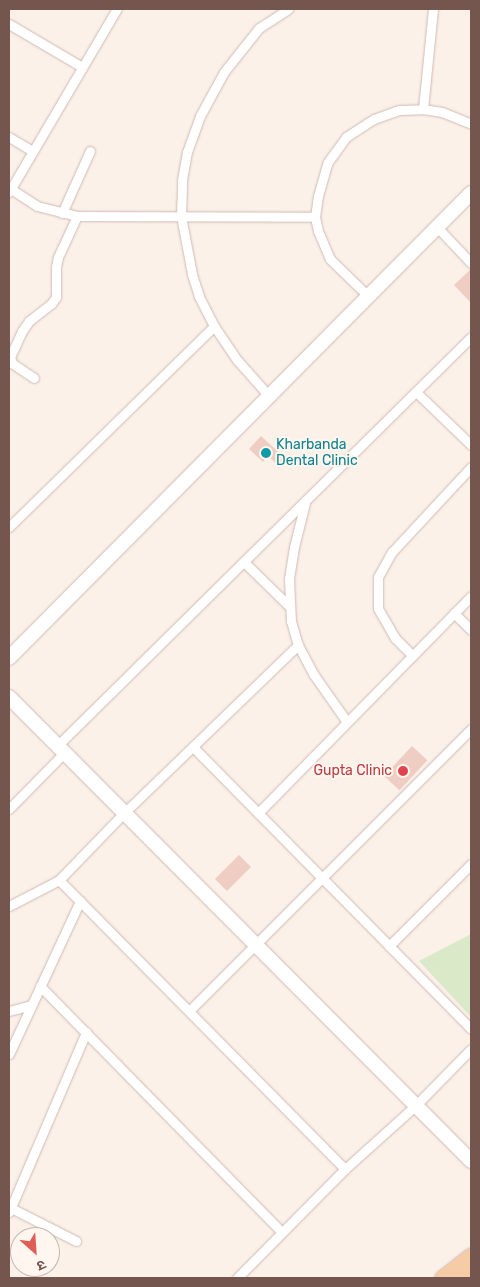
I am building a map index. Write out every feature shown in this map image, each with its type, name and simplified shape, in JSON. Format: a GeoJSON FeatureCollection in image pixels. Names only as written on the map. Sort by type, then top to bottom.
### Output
{"type":"FeatureCollection","features":[{"type":"Feature","properties":{"kind":"main road"},"geometry":{"type":"LineString","coordinates":[[442,1278],[471,1255]]}},
{"type":"Feature","properties":{"kind":"main road"},"geometry":{"type":"LineString","coordinates":[[464,1278],[471,1273]]}},
{"type":"Feature","properties":{"kind":"street"},"geometry":{"type":"LineString","coordinates":[[117,9],[10,191],[37,206],[62,214],[77,216],[315,217]]}},
{"type":"Feature","properties":{"kind":"street"},"geometry":{"type":"LineString","coordinates":[[269,396],[237,360],[214,326],[192,274],[181,216],[187,152],[200,116],[224,72],[259,28],[288,9]]}},
{"type":"Feature","properties":{"kind":"street"},"geometry":{"type":"LineString","coordinates":[[424,109],[433,9]]}},
{"type":"Feature","properties":{"kind":"street"},"geometry":{"type":"LineString","coordinates":[[9,24],[82,67]]}},
{"type":"Feature","properties":{"kind":"street"},"geometry":{"type":"LineString","coordinates":[[368,296],[330,259],[323,247],[315,217],[318,196],[328,162],[346,136],[374,118],[398,110],[424,109],[442,112],[471,124]]}},
{"type":"Feature","properties":{"kind":"street"},"geometry":{"type":"LineString","coordinates":[[9,137],[32,151]]}},
{"type":"Feature","properties":{"kind":"street"},"geometry":{"type":"LineString","coordinates":[[62,214],[90,151]]}},
{"type":"Feature","properties":{"kind":"street"},"geometry":{"type":"LineString","coordinates":[[9,658],[471,192]]}},
{"type":"Feature","properties":{"kind":"street"},"geometry":{"type":"LineString","coordinates":[[34,378],[12,363],[10,357],[22,331],[29,321],[51,304],[56,297],[58,257],[77,216]]}},
{"type":"Feature","properties":{"kind":"street"},"geometry":{"type":"LineString","coordinates":[[437,227],[471,263]]}},
{"type":"Feature","properties":{"kind":"street"},"geometry":{"type":"LineString","coordinates":[[9,527],[214,326]]}},
{"type":"Feature","properties":{"kind":"street"},"geometry":{"type":"LineString","coordinates":[[9,809],[61,749],[244,562],[471,337]]}},
{"type":"Feature","properties":{"kind":"street"},"geometry":{"type":"LineString","coordinates":[[416,392],[471,445]]}},
{"type":"Feature","properties":{"kind":"street"},"geometry":{"type":"LineString","coordinates":[[412,656],[395,638],[378,608],[378,577],[392,552],[471,467]]}},
{"type":"Feature","properties":{"kind":"street"},"geometry":{"type":"LineString","coordinates":[[305,503],[294,547],[289,579],[291,621],[298,645],[314,674],[347,722]]}},
{"type":"Feature","properties":{"kind":"street"},"geometry":{"type":"LineString","coordinates":[[244,562],[290,607]]}},
{"type":"Feature","properties":{"kind":"street"},"geometry":{"type":"LineString","coordinates":[[258,812],[471,596]]}},
{"type":"Feature","properties":{"kind":"street"},"geometry":{"type":"LineString","coordinates":[[454,613],[471,630]]}},
{"type":"Feature","properties":{"kind":"street"},"geometry":{"type":"LineString","coordinates":[[9,906],[59,880],[124,813],[298,645]]}},
{"type":"Feature","properties":{"kind":"street"},"geometry":{"type":"LineString","coordinates":[[9,697],[471,1161]]}},
{"type":"Feature","properties":{"kind":"street"},"geometry":{"type":"LineString","coordinates":[[189,1011],[471,729]]}},
{"type":"Feature","properties":{"kind":"street"},"geometry":{"type":"LineString","coordinates":[[193,747],[471,1030]]}},
{"type":"Feature","properties":{"kind":"street"},"geometry":{"type":"LineString","coordinates":[[389,946],[471,864]]}},
{"type":"Feature","properties":{"kind":"street"},"geometry":{"type":"LineString","coordinates":[[59,880],[346,1169]]}},
{"type":"Feature","properties":{"kind":"street"},"geometry":{"type":"LineString","coordinates":[[9,1054],[80,901]]}},
{"type":"Feature","properties":{"kind":"street"},"geometry":{"type":"LineString","coordinates":[[40,986],[282,1232]]}},
{"type":"Feature","properties":{"kind":"street"},"geometry":{"type":"LineString","coordinates":[[9,1011],[31,1005]]}},
{"type":"Feature","properties":{"kind":"street"},"geometry":{"type":"LineString","coordinates":[[76,1241],[10,1210],[86,1032]]}},
{"type":"Feature","properties":{"kind":"street"},"geometry":{"type":"LineString","coordinates":[[237,1278],[346,1169],[415,1106],[471,1049]]}},
{"type":"Feature","properties":{"kind":"green space"},"geometry":{"type":"Polygon","coordinates":[[[471,934],[471,1017],[419,961],[471,934]]]}},
{"type":"Feature","properties":{"kind":"building"},"geometry":{"type":"Polygon","coordinates":[[[471,269],[471,303],[454,285],[471,269]]]}},
{"type":"Feature","properties":{"kind":"building","name":"Kharbanda Dental Clinic"},"geometry":{"type":"Polygon","coordinates":[[[261,436],[285,458],[279,466],[268,456],[263,462],[249,449],[261,436]]]}},
{"type":"Feature","properties":{"kind":"building"},"geometry":{"type":"Polygon","coordinates":[[[412,746],[427,760],[399,790],[384,776],[412,746]]]}},
{"type":"Feature","properties":{"kind":"building"},"geometry":{"type":"Polygon","coordinates":[[[239,855],[251,867],[227,891],[215,879],[239,855]]]}},
{"type":"Feature","properties":{"kind":"place","name":"Kharbanda Dental Clinic"},"geometry":{"type":"Point","coordinates":[266,453]}},
{"type":"Feature","properties":{"kind":"place","name":"Gupta Clinic"},"geometry":{"type":"Point","coordinates":[403,771]}}]}
